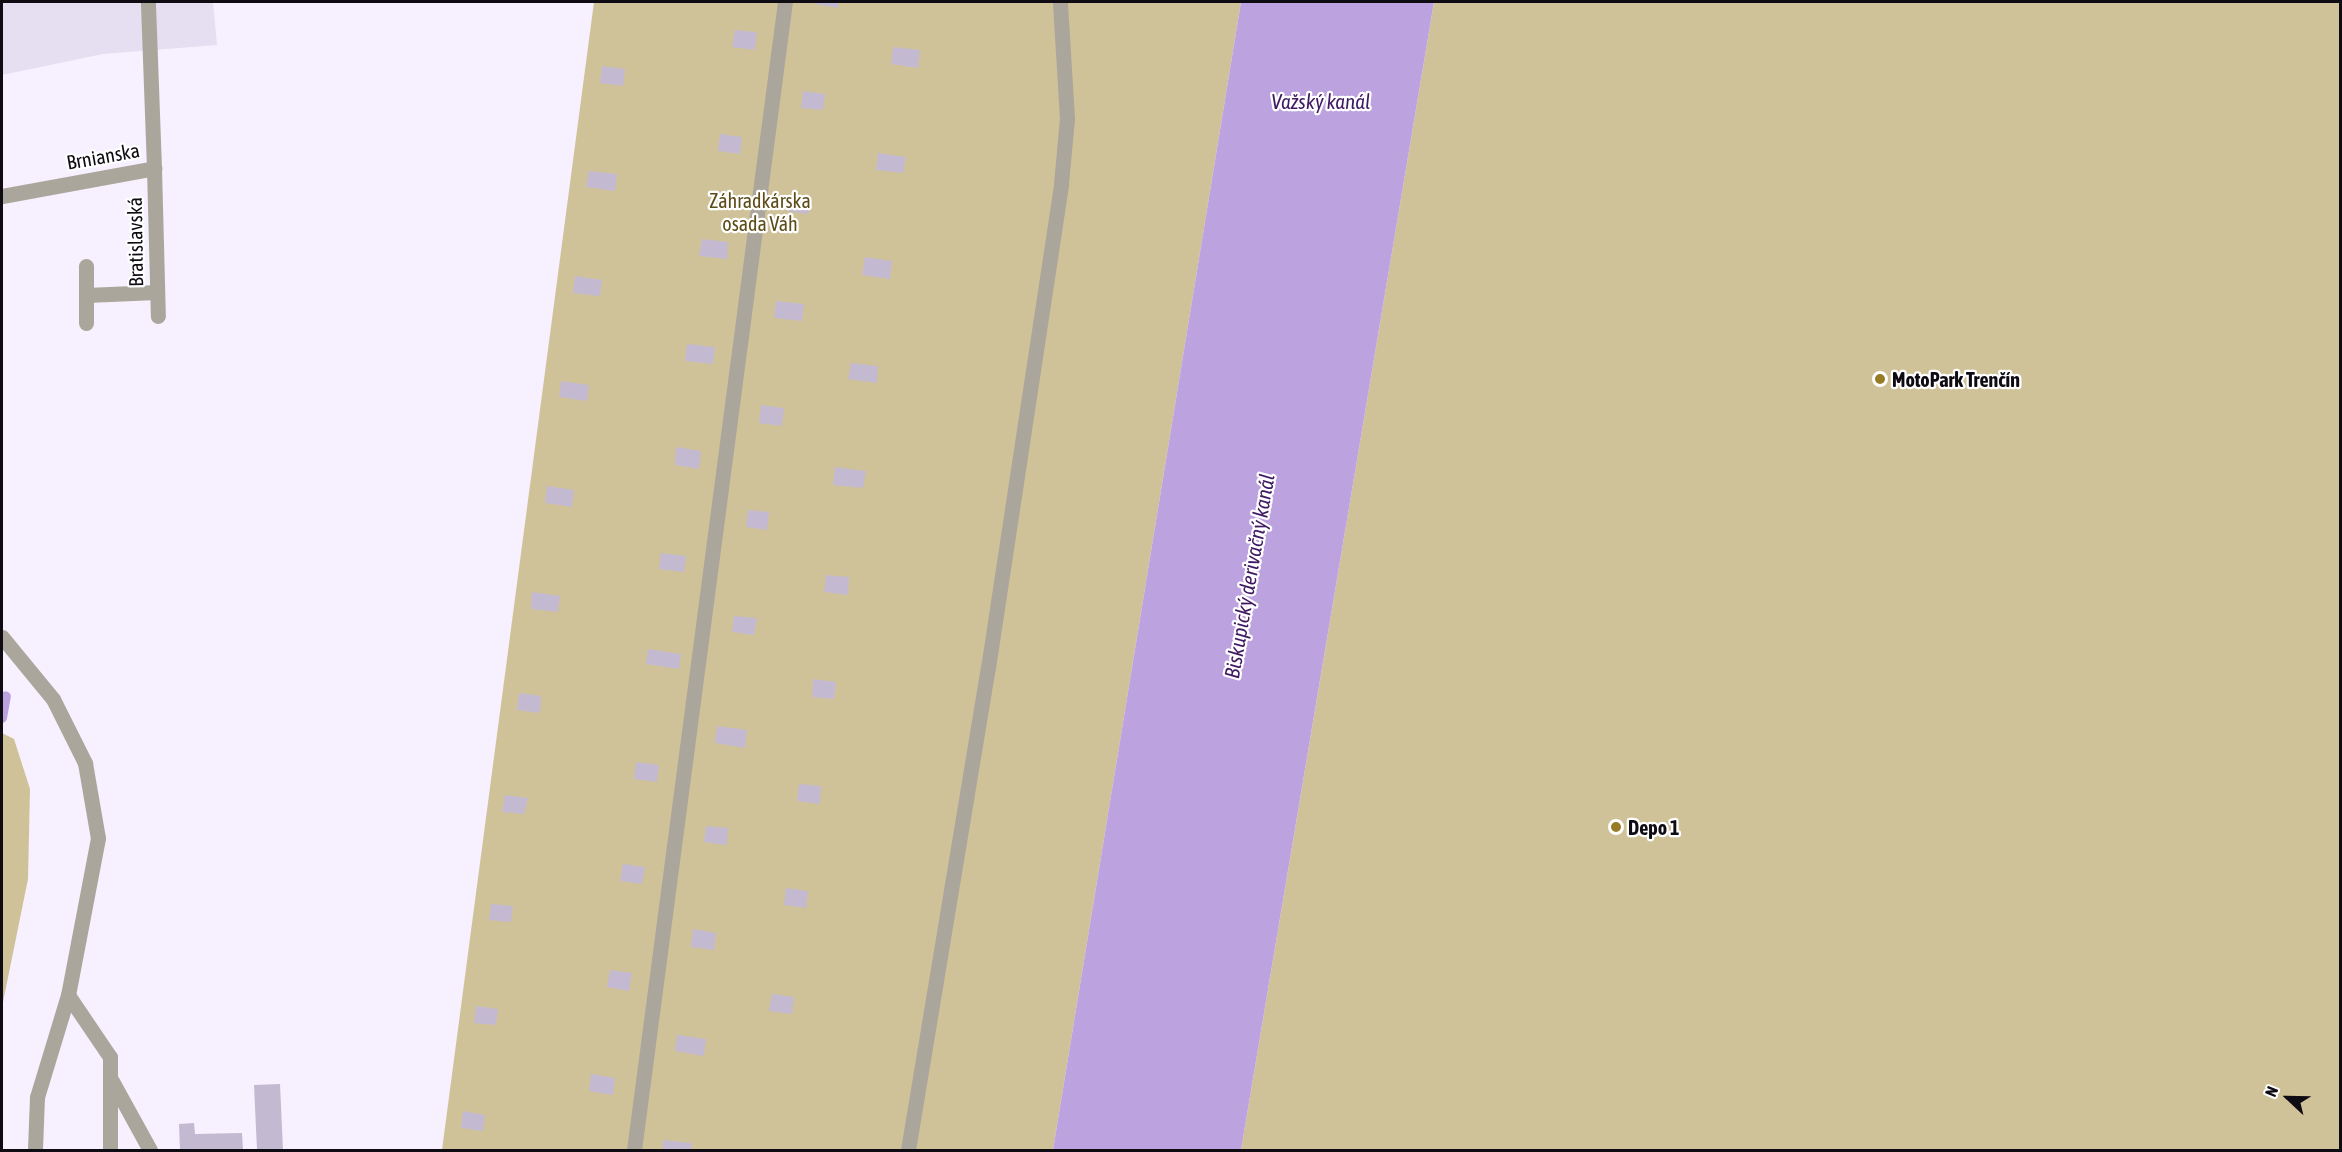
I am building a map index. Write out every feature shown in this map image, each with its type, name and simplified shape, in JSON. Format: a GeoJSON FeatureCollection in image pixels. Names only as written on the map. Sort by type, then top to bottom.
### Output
{"type":"FeatureCollection","features":[{"type":"Feature","properties":{"kind":"lane","name":"Brnianska"},"geometry":{"type":"LineString","coordinates":[[2,196],[154,168],[148,2]]}},
{"type":"Feature","properties":{"kind":"lane"},"geometry":{"type":"LineString","coordinates":[[634,1150],[785,2]]}},
{"type":"Feature","properties":{"kind":"lane"},"geometry":{"type":"LineString","coordinates":[[908,1150],[988,668],[1060,184],[1067,118],[1060,2]]}},
{"type":"Feature","properties":{"kind":"lane","name":"Bratislavská"},"geometry":{"type":"LineString","coordinates":[[154,168],[158,315]]}},
{"type":"Feature","properties":{"kind":"lane"},"geometry":{"type":"LineString","coordinates":[[86,266],[86,323]]}},
{"type":"Feature","properties":{"kind":"lane"},"geometry":{"type":"LineString","coordinates":[[86,295],[157,291]]}},
{"type":"Feature","properties":{"kind":"lane"},"geometry":{"type":"LineString","coordinates":[[2,637],[53,699],[85,763],[98,838],[68,995],[38,1097],[35,1150]]}},
{"type":"Feature","properties":{"kind":"lane"},"geometry":{"type":"LineString","coordinates":[[68,995],[110,1057],[112,1081],[110,1150]]}},
{"type":"Feature","properties":{"kind":"lane"},"geometry":{"type":"LineString","coordinates":[[112,1081],[150,1150]]}},
{"type":"Feature","properties":{"kind":"shaded area"},"geometry":{"type":"Polygon","coordinates":[[[2,2],[213,2],[217,45],[103,54],[2,75],[2,2]]]}},
{"type":"Feature","properties":{"kind":"green space","name":"Záhradkárska osada Váh"},"geometry":{"type":"Polygon","coordinates":[[[594,2],[1241,2],[1053,1150],[442,1150],[594,2]]]}},
{"type":"Feature","properties":{"kind":"green space","name":"MotoPark Trenčín"},"geometry":{"type":"Polygon","coordinates":[[[1434,2],[2340,2],[2340,1150],[1241,1150],[1434,2]]]}},
{"type":"Feature","properties":{"kind":"green space"},"geometry":{"type":"Polygon","coordinates":[[[2,733],[14,739],[30,789],[28,879],[2,1007],[2,733]]]}},
{"type":"Feature","properties":{"kind":"water","name":"Važský kanál"},"geometry":{"type":"Polygon","coordinates":[[[1241,2],[1434,2],[1241,1150],[1053,1150],[1241,2]]]}},
{"type":"Feature","properties":{"kind":"building"},"geometry":{"type":"Polygon","coordinates":[[[815,2],[838,2],[838,8],[815,4],[815,2]]]}},
{"type":"Feature","properties":{"kind":"building"},"geometry":{"type":"Polygon","coordinates":[[[735,30],[757,32],[755,50],[732,47],[735,30]]]}},
{"type":"Feature","properties":{"kind":"building"},"geometry":{"type":"Polygon","coordinates":[[[893,47],[920,50],[918,68],[891,64],[893,47]]]}},
{"type":"Feature","properties":{"kind":"building"},"geometry":{"type":"Polygon","coordinates":[[[602,66],[625,69],[623,86],[600,83],[602,66]]]}},
{"type":"Feature","properties":{"kind":"building"},"geometry":{"type":"Polygon","coordinates":[[[803,91],[825,94],[823,110],[801,108],[803,91]]]}},
{"type":"Feature","properties":{"kind":"building"},"geometry":{"type":"Polygon","coordinates":[[[720,134],[742,137],[740,154],[718,151],[720,134]]]}},
{"type":"Feature","properties":{"kind":"building"},"geometry":{"type":"Polygon","coordinates":[[[878,153],[906,157],[903,173],[876,170],[878,153]]]}},
{"type":"Feature","properties":{"kind":"building"},"geometry":{"type":"Polygon","coordinates":[[[589,171],[617,174],[615,191],[586,187],[589,171]]]}},
{"type":"Feature","properties":{"kind":"building"},"geometry":{"type":"Polygon","coordinates":[[[788,195],[811,198],[808,214],[786,211],[788,195]]]}},
{"type":"Feature","properties":{"kind":"building"},"geometry":{"type":"Polygon","coordinates":[[[702,239],[728,242],[727,259],[699,256],[702,239]]]}},
{"type":"Feature","properties":{"kind":"building"},"geometry":{"type":"Polygon","coordinates":[[[865,257],[892,261],[890,279],[862,275],[865,257]]]}},
{"type":"Feature","properties":{"kind":"building"},"geometry":{"type":"Polygon","coordinates":[[[575,276],[602,280],[600,296],[573,293],[575,276]]]}},
{"type":"Feature","properties":{"kind":"building"},"geometry":{"type":"Polygon","coordinates":[[[776,301],[804,304],[802,321],[774,318],[776,301]]]}},
{"type":"Feature","properties":{"kind":"building"},"geometry":{"type":"Polygon","coordinates":[[[687,344],[715,347],[713,364],[685,361],[687,344]]]}},
{"type":"Feature","properties":{"kind":"building"},"geometry":{"type":"Polygon","coordinates":[[[851,363],[878,366],[877,383],[848,379],[851,363]]]}},
{"type":"Feature","properties":{"kind":"building"},"geometry":{"type":"Polygon","coordinates":[[[561,381],[589,385],[587,401],[559,397],[561,381]]]}},
{"type":"Feature","properties":{"kind":"building"},"geometry":{"type":"Polygon","coordinates":[[[761,405],[784,408],[782,426],[759,423],[761,405]]]}},
{"type":"Feature","properties":{"kind":"building"},"geometry":{"type":"Polygon","coordinates":[[[676,447],[701,451],[699,469],[675,465],[676,447]]]}},
{"type":"Feature","properties":{"kind":"building"},"geometry":{"type":"Polygon","coordinates":[[[835,467],[866,471],[863,488],[833,485],[835,467]]]}},
{"type":"Feature","properties":{"kind":"building"},"geometry":{"type":"Polygon","coordinates":[[[547,486],[574,490],[572,507],[545,503],[547,486]]]}},
{"type":"Feature","properties":{"kind":"building"},"geometry":{"type":"Polygon","coordinates":[[[748,510],[769,512],[767,530],[746,527],[748,510]]]}},
{"type":"Feature","properties":{"kind":"building"},"geometry":{"type":"Polygon","coordinates":[[[661,553],[686,556],[684,572],[659,569],[661,553]]]}},
{"type":"Feature","properties":{"kind":"building"},"geometry":{"type":"Polygon","coordinates":[[[826,575],[849,577],[848,595],[824,592],[826,575]]]}},
{"type":"Feature","properties":{"kind":"building"},"geometry":{"type":"Polygon","coordinates":[[[532,592],[560,596],[558,612],[531,609],[532,592]]]}},
{"type":"Feature","properties":{"kind":"building"},"geometry":{"type":"Polygon","coordinates":[[[734,616],[757,618],[754,635],[732,632],[734,616]]]}},
{"type":"Feature","properties":{"kind":"building"},"geometry":{"type":"Polygon","coordinates":[[[648,649],[681,654],[679,669],[646,664],[648,649]]]}},
{"type":"Feature","properties":{"kind":"building"},"geometry":{"type":"Polygon","coordinates":[[[813,679],[836,682],[834,699],[812,697],[813,679]]]}},
{"type":"Feature","properties":{"kind":"building"},"geometry":{"type":"Polygon","coordinates":[[[519,693],[541,696],[540,713],[517,710],[519,693]]]}},
{"type":"Feature","properties":{"kind":"building"},"geometry":{"type":"Polygon","coordinates":[[[717,726],[747,730],[745,748],[715,743],[717,726]]]}},
{"type":"Feature","properties":{"kind":"building"},"geometry":{"type":"Polygon","coordinates":[[[636,762],[659,765],[657,782],[634,779],[636,762]]]}},
{"type":"Feature","properties":{"kind":"building"},"geometry":{"type":"Polygon","coordinates":[[[799,784],[821,786],[820,804],[797,801],[799,784]]]}},
{"type":"Feature","properties":{"kind":"building"},"geometry":{"type":"Polygon","coordinates":[[[505,795],[528,798],[524,814],[502,812],[505,795]]]}},
{"type":"Feature","properties":{"kind":"building"},"geometry":{"type":"Polygon","coordinates":[[[706,826],[728,828],[727,845],[704,842],[706,826]]]}},
{"type":"Feature","properties":{"kind":"building"},"geometry":{"type":"Polygon","coordinates":[[[623,864],[645,867],[642,884],[620,881],[623,864]]]}},
{"type":"Feature","properties":{"kind":"building"},"geometry":{"type":"Polygon","coordinates":[[[786,888],[808,891],[806,908],[784,905],[786,888]]]}},
{"type":"Feature","properties":{"kind":"building"},"geometry":{"type":"Polygon","coordinates":[[[491,904],[513,906],[511,922],[489,920],[491,904]]]}},
{"type":"Feature","properties":{"kind":"building"},"geometry":{"type":"Polygon","coordinates":[[[693,929],[716,933],[714,950],[691,947],[693,929]]]}},
{"type":"Feature","properties":{"kind":"building"},"geometry":{"type":"Polygon","coordinates":[[[610,970],[632,973],[629,991],[607,987],[610,970]]]}},
{"type":"Feature","properties":{"kind":"building"},"geometry":{"type":"Polygon","coordinates":[[[772,994],[794,997],[792,1014],[769,1011],[772,994]]]}},
{"type":"Feature","properties":{"kind":"building"},"geometry":{"type":"Polygon","coordinates":[[[476,1006],[498,1009],[496,1025],[474,1023],[476,1006]]]}},
{"type":"Feature","properties":{"kind":"building"},"geometry":{"type":"Polygon","coordinates":[[[677,1035],[706,1039],[704,1056],[675,1051],[677,1035]]]}},
{"type":"Feature","properties":{"kind":"building"},"geometry":{"type":"Polygon","coordinates":[[[591,1074],[615,1078],[613,1095],[589,1091],[591,1074]]]}},
{"type":"Feature","properties":{"kind":"building"},"geometry":{"type":"Polygon","coordinates":[[[280,1084],[283,1150],[257,1150],[254,1085],[280,1084]]]}},
{"type":"Feature","properties":{"kind":"building"},"geometry":{"type":"Polygon","coordinates":[[[463,1111],[485,1115],[483,1131],[461,1128],[463,1111]]]}},
{"type":"Feature","properties":{"kind":"building"},"geometry":{"type":"Polygon","coordinates":[[[194,1123],[195,1134],[242,1133],[243,1150],[180,1150],[179,1124],[194,1123]]]}},
{"type":"Feature","properties":{"kind":"building"},"geometry":{"type":"Polygon","coordinates":[[[663,1140],[692,1143],[691,1150],[662,1150],[663,1140]]]}},
{"type":"Feature","properties":{"kind":"waterway"},"geometry":{"type":"LineString","coordinates":[[2,718],[6,696]]}},
{"type":"Feature","properties":{"kind":"place","name":"MotoPark Trenčín"},"geometry":{"type":"Point","coordinates":[1880,379]}},
{"type":"Feature","properties":{"kind":"place","name":"Depo 1"},"geometry":{"type":"Point","coordinates":[1616,827]}},
{"type":"Feature","properties":{"kind":"water label","name":"Biskupický derivačný kanál"},"geometry":{"type":"Point","coordinates":[1249,576]}}]}
